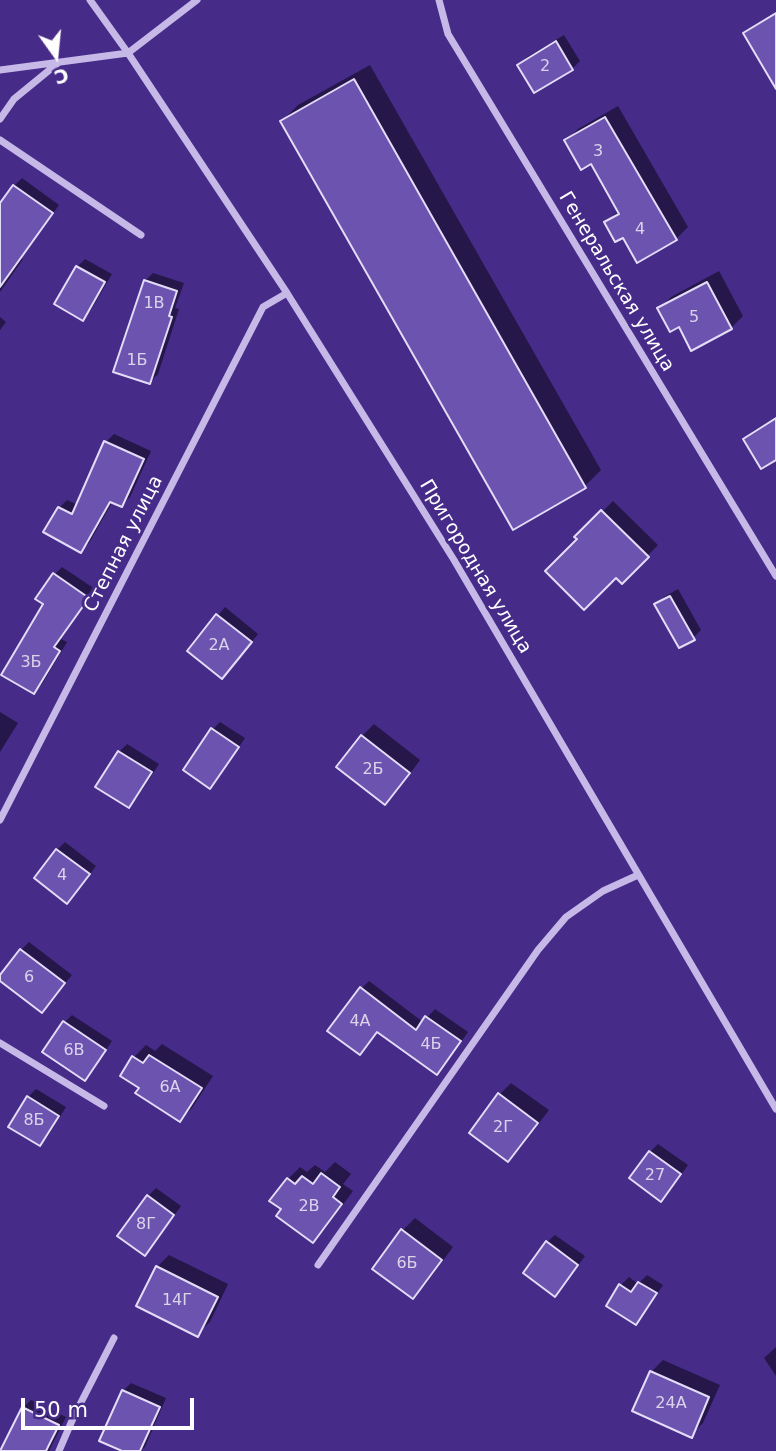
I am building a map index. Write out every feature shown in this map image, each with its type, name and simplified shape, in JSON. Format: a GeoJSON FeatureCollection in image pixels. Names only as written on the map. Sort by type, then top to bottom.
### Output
{"type":"FeatureCollection","features":[{"type":"Feature","properties":{"kind":"street","name":"Пригородная улица"},"geometry":{"type":"LineString","coordinates":[[90,0],[288,293],[454,560],[776,1109]]}},
{"type":"Feature","properties":{"kind":"street"},"geometry":{"type":"LineString","coordinates":[[0,70],[128,53],[197,0]]}},
{"type":"Feature","properties":{"kind":"street","name":"Генеральская улица"},"geometry":{"type":"LineString","coordinates":[[439,0],[448,34],[776,576]]}},
{"type":"Feature","properties":{"kind":"street"},"geometry":{"type":"LineString","coordinates":[[0,119],[14,99],[58,62]]}},
{"type":"Feature","properties":{"kind":"street"},"geometry":{"type":"LineString","coordinates":[[0,140],[141,235]]}},
{"type":"Feature","properties":{"kind":"street","name":"Степная улица"},"geometry":{"type":"LineString","coordinates":[[0,820],[3,808],[263,307],[288,293]]}},
{"type":"Feature","properties":{"kind":"street"},"geometry":{"type":"LineString","coordinates":[[318,1265],[538,950],[566,917],[603,891],[638,875]]}},
{"type":"Feature","properties":{"kind":"street"},"geometry":{"type":"LineString","coordinates":[[0,1043],[104,1106]]}},
{"type":"Feature","properties":{"kind":"street"},"geometry":{"type":"LineString","coordinates":[[59,1451],[114,1338]]}},
{"type":"Feature","properties":{"kind":"building"},"geometry":{"type":"Polygon","coordinates":[[[776,13],[776,89],[743,33],[776,13]]]}},
{"type":"Feature","properties":{"kind":"building"},"geometry":{"type":"Polygon","coordinates":[[[556,41],[573,70],[534,93],[517,65],[556,41]]]}},
{"type":"Feature","properties":{"kind":"building"},"geometry":{"type":"Polygon","coordinates":[[[354,79],[586,488],[513,530],[280,121],[354,79]]]}},
{"type":"Feature","properties":{"kind":"building"},"geometry":{"type":"Polygon","coordinates":[[[605,117],[677,240],[637,263],[623,238],[615,242],[604,222],[619,214],[591,164],[581,170],[564,140],[605,117]]]}},
{"type":"Feature","properties":{"kind":"building"},"geometry":{"type":"Polygon","coordinates":[[[13,185],[53,213],[0,287],[0,203],[13,185]]]}},
{"type":"Feature","properties":{"kind":"building"},"geometry":{"type":"Polygon","coordinates":[[[76,266],[105,282],[83,321],[54,304],[76,266]]]}},
{"type":"Feature","properties":{"kind":"building"},"geometry":{"type":"Polygon","coordinates":[[[144,280],[177,291],[169,316],[172,317],[150,384],[113,372],[144,280]]]}},
{"type":"Feature","properties":{"kind":"building"},"geometry":{"type":"Polygon","coordinates":[[[707,282],[732,329],[691,351],[679,327],[670,332],[657,308],[707,282]]]}},
{"type":"Feature","properties":{"kind":"building"},"geometry":{"type":"Polygon","coordinates":[[[776,418],[776,460],[761,469],[743,439],[776,418]]]}},
{"type":"Feature","properties":{"kind":"building"},"geometry":{"type":"Polygon","coordinates":[[[104,441],[144,459],[122,507],[110,502],[81,553],[43,532],[58,507],[72,514],[104,441]]]}},
{"type":"Feature","properties":{"kind":"building"},"geometry":{"type":"Polygon","coordinates":[[[601,510],[649,557],[622,584],[616,578],[584,610],[545,571],[601,510]]]}},
{"type":"Feature","properties":{"kind":"building"},"geometry":{"type":"Polygon","coordinates":[[[53,573],[89,598],[54,647],[60,651],[34,694],[1,675],[43,604],[35,599],[53,573]]]}},
{"type":"Feature","properties":{"kind":"building"},"geometry":{"type":"Polygon","coordinates":[[[670,596],[695,640],[679,648],[654,604],[670,596]]]}},
{"type":"Feature","properties":{"kind":"building"},"geometry":{"type":"Polygon","coordinates":[[[216,614],[252,642],[222,679],[187,651],[216,614]]]}},
{"type":"Feature","properties":{"kind":"building"},"geometry":{"type":"Polygon","coordinates":[[[211,728],[239,747],[210,789],[183,770],[211,728]]]}},
{"type":"Feature","properties":{"kind":"building"},"geometry":{"type":"Polygon","coordinates":[[[361,735],[410,773],[385,805],[336,767],[361,735]]]}},
{"type":"Feature","properties":{"kind":"building"},"geometry":{"type":"Polygon","coordinates":[[[118,751],[152,772],[129,808],[95,787],[118,751]]]}},
{"type":"Feature","properties":{"kind":"building"},"geometry":{"type":"Polygon","coordinates":[[[56,849],[90,874],[67,904],[34,878],[56,849]]]}},
{"type":"Feature","properties":{"kind":"building"},"geometry":{"type":"Polygon","coordinates":[[[20,949],[65,983],[42,1013],[0,981],[0,975],[20,949]]]}},
{"type":"Feature","properties":{"kind":"building"},"geometry":{"type":"Polygon","coordinates":[[[360,987],[416,1030],[425,1016],[461,1041],[437,1075],[377,1032],[360,1055],[327,1031],[360,987]]]}},
{"type":"Feature","properties":{"kind":"building"},"geometry":{"type":"Polygon","coordinates":[[[63,1021],[106,1050],[85,1081],[42,1052],[63,1021]]]}},
{"type":"Feature","properties":{"kind":"building"},"geometry":{"type":"Polygon","coordinates":[[[149,1055],[202,1088],[180,1122],[135,1093],[139,1088],[120,1076],[132,1056],[143,1063],[149,1055]]]}},
{"type":"Feature","properties":{"kind":"building"},"geometry":{"type":"Polygon","coordinates":[[[498,1093],[538,1123],[508,1162],[469,1133],[498,1093]]]}},
{"type":"Feature","properties":{"kind":"building"},"geometry":{"type":"Polygon","coordinates":[[[27,1096],[59,1116],[40,1146],[8,1127],[27,1096]]]}},
{"type":"Feature","properties":{"kind":"building"},"geometry":{"type":"Polygon","coordinates":[[[649,1151],[681,1174],[661,1202],[629,1178],[649,1151]]]}},
{"type":"Feature","properties":{"kind":"building"},"geometry":{"type":"Polygon","coordinates":[[[321,1173],[340,1187],[333,1197],[342,1204],[313,1243],[276,1216],[281,1209],[269,1201],[287,1178],[295,1184],[302,1176],[313,1184],[321,1173]]]}},
{"type":"Feature","properties":{"kind":"building"},"geometry":{"type":"Polygon","coordinates":[[[147,1195],[174,1215],[145,1256],[117,1236],[147,1195]]]}},
{"type":"Feature","properties":{"kind":"building"},"geometry":{"type":"Polygon","coordinates":[[[401,1229],[442,1260],[413,1299],[372,1269],[401,1229]]]}},
{"type":"Feature","properties":{"kind":"building"},"geometry":{"type":"Polygon","coordinates":[[[546,1241],[578,1265],[555,1297],[523,1273],[546,1241]]]}},
{"type":"Feature","properties":{"kind":"building"},"geometry":{"type":"Polygon","coordinates":[[[156,1266],[218,1297],[198,1337],[136,1306],[156,1266]]]}},
{"type":"Feature","properties":{"kind":"building"},"geometry":{"type":"Polygon","coordinates":[[[638,1282],[657,1293],[636,1325],[606,1306],[619,1284],[631,1292],[638,1282]]]}},
{"type":"Feature","properties":{"kind":"building"},"geometry":{"type":"Polygon","coordinates":[[[650,1371],[709,1397],[692,1438],[632,1411],[650,1371]]]}},
{"type":"Feature","properties":{"kind":"building"},"geometry":{"type":"Polygon","coordinates":[[[122,1390],[160,1407],[140,1451],[122,1451],[99,1441],[122,1390]]]}},
{"type":"Feature","properties":{"kind":"building"},"geometry":{"type":"Polygon","coordinates":[[[22,1407],[59,1425],[46,1451],[0,1451],[22,1407]]]}}]}
